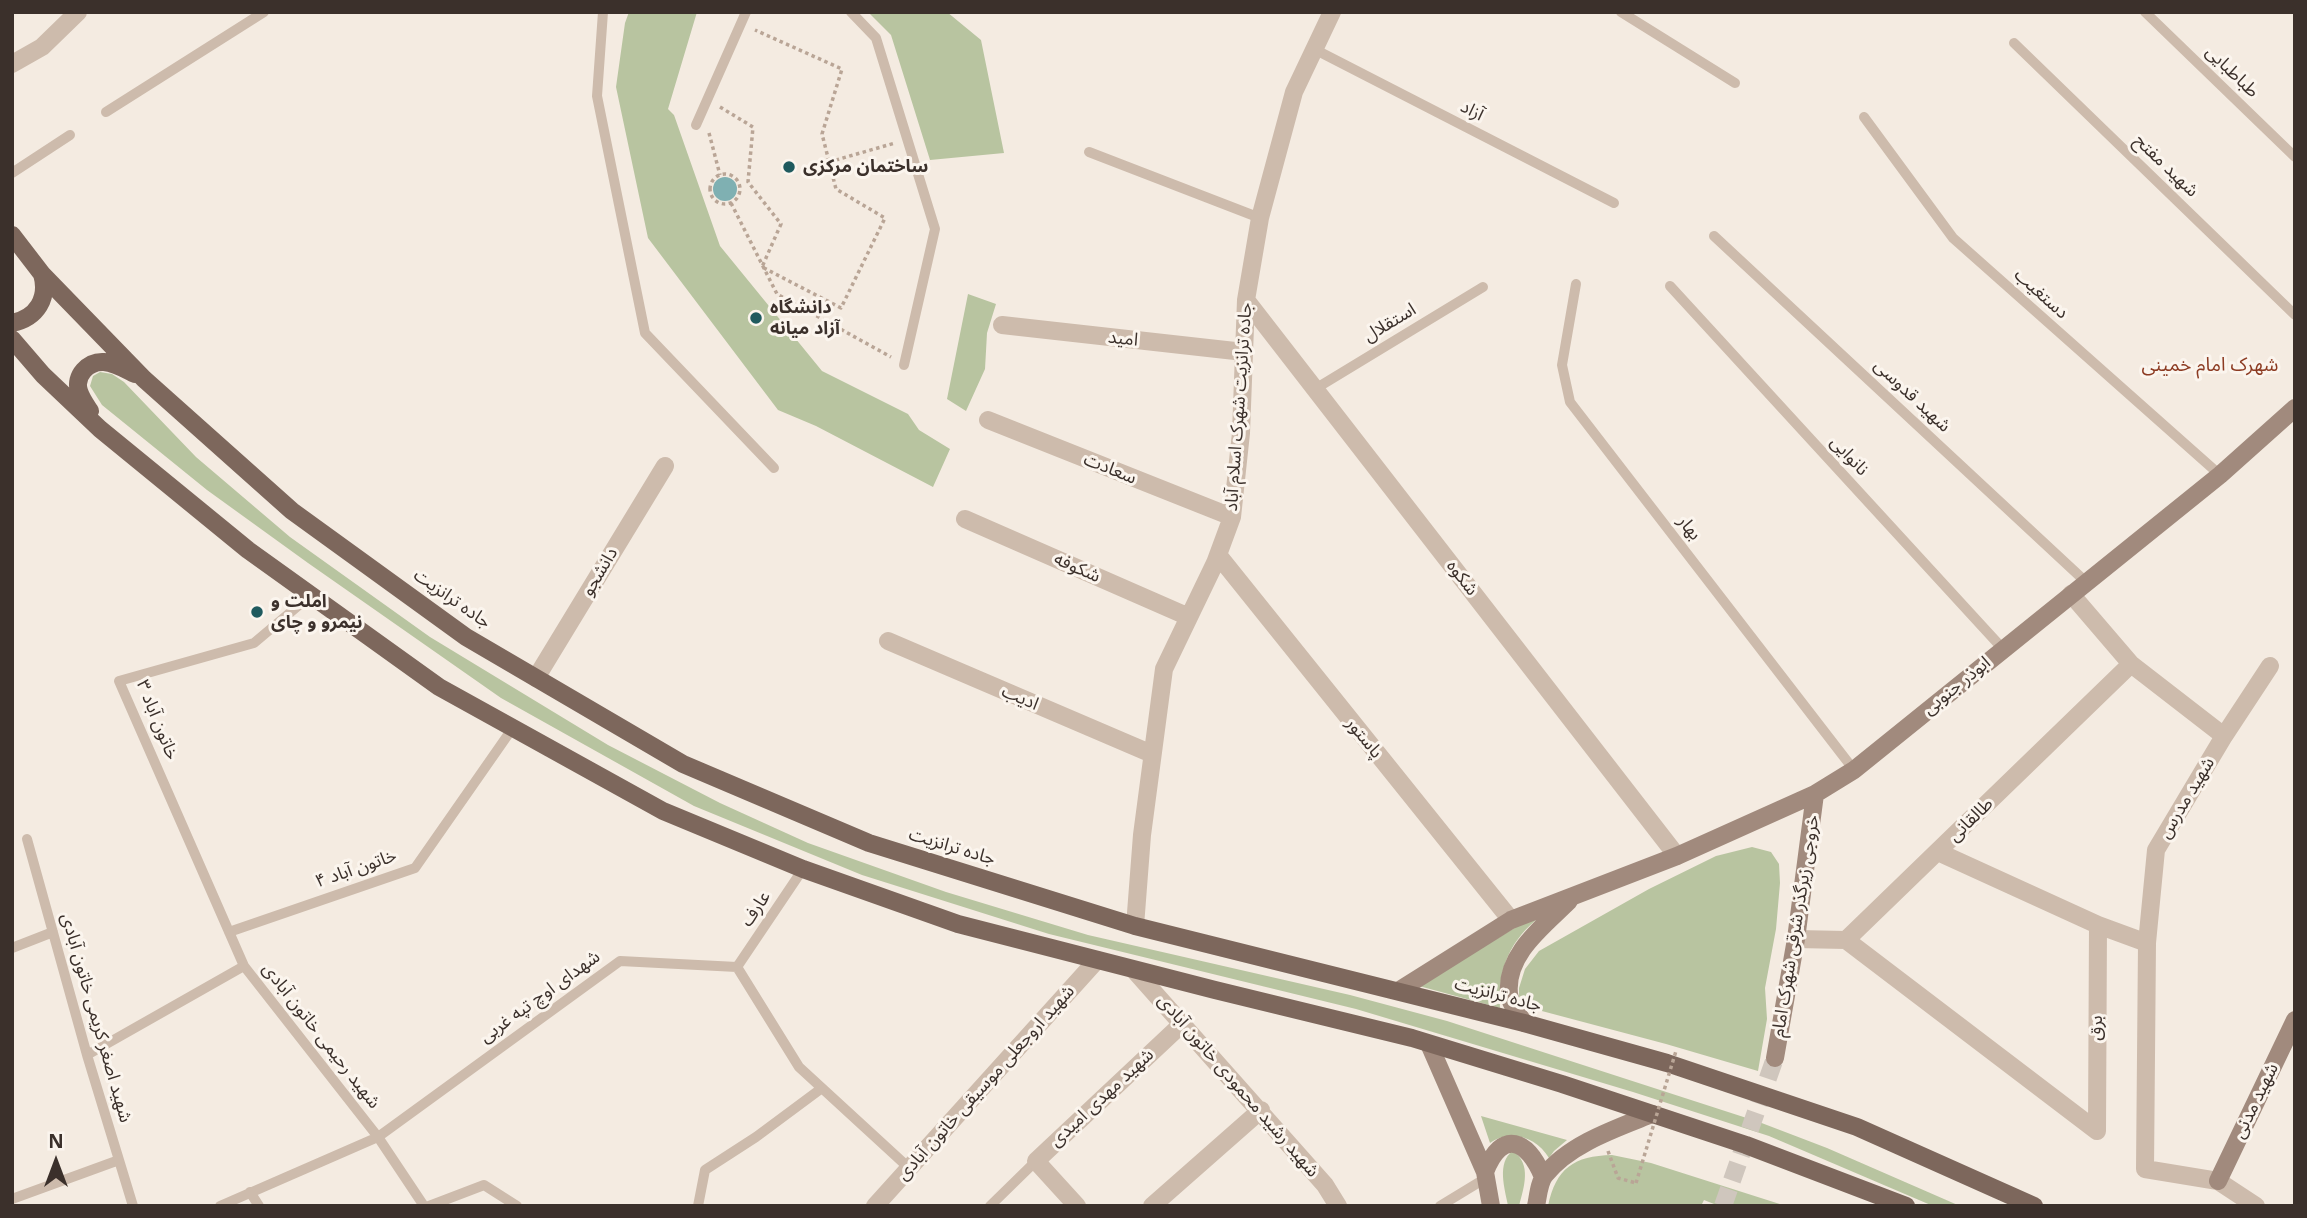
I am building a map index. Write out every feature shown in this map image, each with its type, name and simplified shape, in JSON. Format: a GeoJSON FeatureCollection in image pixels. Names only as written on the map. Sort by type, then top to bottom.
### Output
{"type":"FeatureCollection","features":[{"type":"Feature","properties":{"kind":"main road","name":"جاده ترانزیت"},"geometry":{"type":"LineString","coordinates":[[12,235],[41,274],[144,379],[292,510],[466,637],[683,764],[869,843],[1135,926],[1524,1023],[1667,1063],[1857,1127],[2034,1206]]}},
{"type":"Feature","properties":{"kind":"main road"},"geometry":{"type":"LineString","coordinates":[[12,323],[29,318],[40,306],[45,289],[41,274]]}},
{"type":"Feature","properties":{"kind":"main road"},"geometry":{"type":"LineString","coordinates":[[12,339],[44,375],[100,429],[248,550],[439,687],[663,811],[803,869],[958,924],[1429,1044],[1746,1145],[1906,1206]]}},
{"type":"Feature","properties":{"kind":"main road"},"geometry":{"type":"LineString","coordinates":[[100,429],[78,390],[82,372],[89,366],[104,362],[144,379]]}},
{"type":"Feature","properties":{"kind":"street"},"geometry":{"type":"LineString","coordinates":[[12,64],[42,47],[78,12]]}},
{"type":"Feature","properties":{"kind":"street","name":"جاده ترانزیت شهرک اسلام آباد"},"geometry":{"type":"LineString","coordinates":[[1135,926],[1142,835],[1164,669],[1218,555],[1232,517],[1241,433],[1246,300],[1260,218],[1294,92],[1332,12]]}},
{"type":"Feature","properties":{"kind":"street","name":"شکوه"},"geometry":{"type":"LineString","coordinates":[[1246,300],[1677,856]]}},
{"type":"Feature","properties":{"kind":"street","name":"امید"},"geometry":{"type":"LineString","coordinates":[[1002,325],[1244,352]]}},
{"type":"Feature","properties":{"kind":"street","name":"ابوذر جنوبی"},"geometry":{"type":"LineString","coordinates":[[1398,991],[1511,920],[1677,856],[1815,794],[1854,770],[2220,475],[2295,408]]}},
{"type":"Feature","properties":{"kind":"street","name":"سعادت"},"geometry":{"type":"LineString","coordinates":[[988,420],[1232,517]]}},
{"type":"Feature","properties":{"kind":"street","name":"دانشجو"},"geometry":{"type":"LineString","coordinates":[[536,678],[665,466]]}},
{"type":"Feature","properties":{"kind":"street","name":"شکوفه"},"geometry":{"type":"LineString","coordinates":[[965,519],[1189,617]]}},
{"type":"Feature","properties":{"kind":"street","name":"پاستور"},"geometry":{"type":"LineString","coordinates":[[1218,555],[1511,920]]}},
{"type":"Feature","properties":{"kind":"street"},"geometry":{"type":"LineString","coordinates":[[2071,594],[2131,664],[2224,736]]}},
{"type":"Feature","properties":{"kind":"street","name":"ادیب"},"geometry":{"type":"LineString","coordinates":[[888,641],[1153,754]]}},
{"type":"Feature","properties":{"kind":"street","name":"طالقانی"},"geometry":{"type":"LineString","coordinates":[[1846,940],[2131,664]]}},
{"type":"Feature","properties":{"kind":"street","name":"شهید مدرس"},"geometry":{"type":"LineString","coordinates":[[2218,1181],[2145,1169],[2147,943],[2156,850],[2224,736],[2270,666]]}},
{"type":"Feature","properties":{"kind":"street","name":"خروجی زیرگذر شرقی شهرک امام"},"geometry":{"type":"LineString","coordinates":[[1775,1058],[1796,939],[1815,794]]}},
{"type":"Feature","properties":{"kind":"street"},"geometry":{"type":"LineString","coordinates":[[1938,852],[2098,925],[2147,943]]}},
{"type":"Feature","properties":{"kind":"street"},"geometry":{"type":"LineString","coordinates":[[1524,1023],[1509,996],[1511,974],[1517,958],[1525,944],[1577,894]]}},
{"type":"Feature","properties":{"kind":"street","name":"برق"},"geometry":{"type":"LineString","coordinates":[[1846,940],[2097,1131],[2098,925]]}},
{"type":"Feature","properties":{"kind":"street"},"geometry":{"type":"LineString","coordinates":[[1796,939],[1846,940]]}},
{"type":"Feature","properties":{"kind":"street","name":"شهید اروجعلی موسیقی خاتون آبادی"},"geometry":{"type":"LineString","coordinates":[[875,1206],[1097,960]]}},
{"type":"Feature","properties":{"kind":"street","name":"شهید رشید محمودی خاتون آبادی"},"geometry":{"type":"LineString","coordinates":[[1135,970],[1261,1110],[1325,1185],[1338,1206]]}},
{"type":"Feature","properties":{"kind":"street","name":"شهید مدنی"},"geometry":{"type":"LineString","coordinates":[[2218,1181],[2295,1020]]}},
{"type":"Feature","properties":{"kind":"street","name":"شهید مهدی امیدی"},"geometry":{"type":"LineString","coordinates":[[1077,1206],[1036,1161],[1183,1023]]}},
{"type":"Feature","properties":{"kind":"street"},"geometry":{"type":"LineString","coordinates":[[1429,1044],[1486,1175],[1491,1206]]}},
{"type":"Feature","properties":{"kind":"street"},"geometry":{"type":"LineString","coordinates":[[1152,1206],[1261,1110]]}},
{"type":"Feature","properties":{"kind":"street"},"geometry":{"type":"LineString","coordinates":[[1536,1206],[1543,1177],[1562,1159],[1602,1134],[1652,1114]]}},
{"type":"Feature","properties":{"kind":"street"},"geometry":{"type":"LineString","coordinates":[[1486,1175],[1489,1160],[1496,1151],[1504,1145],[1517,1145],[1526,1148],[1543,1177]]}},
{"type":"Feature","properties":{"kind":"street"},"geometry":{"type":"LineString","coordinates":[[2218,1181],[2256,1206]]}},
{"type":"Feature","properties":{"kind":"lane"},"geometry":{"type":"LineString","coordinates":[[106,112],[264,12]]}},
{"type":"Feature","properties":{"kind":"lane"},"geometry":{"type":"LineString","coordinates":[[603,12],[597,96],[645,333],[774,468]]}},
{"type":"Feature","properties":{"kind":"lane"},"geometry":{"type":"LineString","coordinates":[[696,125],[746,12]]}},
{"type":"Feature","properties":{"kind":"lane"},"geometry":{"type":"LineString","coordinates":[[851,12],[876,38],[935,229],[904,365]]}},
{"type":"Feature","properties":{"kind":"lane"},"geometry":{"type":"LineString","coordinates":[[1621,12],[1735,83]]}},
{"type":"Feature","properties":{"kind":"lane","name":"طباطبایی"},"geometry":{"type":"LineString","coordinates":[[2145,12],[2295,157]]}},
{"type":"Feature","properties":{"kind":"lane","name":"شهید مفتح"},"geometry":{"type":"LineString","coordinates":[[2014,43],[2295,314]]}},
{"type":"Feature","properties":{"kind":"lane","name":"آزاد"},"geometry":{"type":"LineString","coordinates":[[1314,49],[1614,203]]}},
{"type":"Feature","properties":{"kind":"lane","name":"دستغیب"},"geometry":{"type":"LineString","coordinates":[[1864,117],[1953,239],[2220,475]]}},
{"type":"Feature","properties":{"kind":"lane"},"geometry":{"type":"LineString","coordinates":[[12,173],[69,135]]}},
{"type":"Feature","properties":{"kind":"lane"},"geometry":{"type":"LineString","coordinates":[[1089,152],[1260,218]]}},
{"type":"Feature","properties":{"kind":"lane","name":"شهید قدوسی"},"geometry":{"type":"LineString","coordinates":[[1714,236],[2086,582]]}},
{"type":"Feature","properties":{"kind":"lane","name":"بهار"},"geometry":{"type":"LineString","coordinates":[[1576,284],[1562,365],[1570,402],[1854,770]]}},
{"type":"Feature","properties":{"kind":"lane","name":"نانوایی"},"geometry":{"type":"LineString","coordinates":[[1670,286],[2003,649]]}},
{"type":"Feature","properties":{"kind":"lane","name":"استقلال"},"geometry":{"type":"LineString","coordinates":[[1315,389],[1483,287]]}},
{"type":"Feature","properties":{"kind":"lane","name":"خاتون آباد ۳"},"geometry":{"type":"LineString","coordinates":[[244,966],[119,681],[254,643],[311,595]]}},
{"type":"Feature","properties":{"kind":"lane","name":"خاتون آباد ۴"},"geometry":{"type":"LineString","coordinates":[[229,932],[415,868],[512,729]]}},
{"type":"Feature","properties":{"kind":"lane","name":"شهید اصغر کریمی خاتون آبادی"},"geometry":{"type":"LineString","coordinates":[[27,839],[87,1055],[133,1206]]}},
{"type":"Feature","properties":{"kind":"lane","name":"عارف"},"geometry":{"type":"LineString","coordinates":[[737,967],[803,869]]}},
{"type":"Feature","properties":{"kind":"lane"},"geometry":{"type":"LineString","coordinates":[[12,948],[53,932]]}},
{"type":"Feature","properties":{"kind":"lane","name":"شهدای اوچ تپه غربی"},"geometry":{"type":"LineString","coordinates":[[219,1206],[378,1137],[620,961],[737,967]]}},
{"type":"Feature","properties":{"kind":"lane","name":"شهید رحیمی خاتون آبادی"},"geometry":{"type":"LineString","coordinates":[[87,1055],[244,966],[378,1137],[427,1206]]}},
{"type":"Feature","properties":{"kind":"lane"},"geometry":{"type":"LineString","coordinates":[[737,967],[799,1067],[909,1168]]}},
{"type":"Feature","properties":{"kind":"lane"},"geometry":{"type":"LineString","coordinates":[[698,1206],[705,1170],[756,1137],[822,1088]]}},
{"type":"Feature","properties":{"kind":"lane"},"geometry":{"type":"LineString","coordinates":[[12,1199],[119,1160]]}},
{"type":"Feature","properties":{"kind":"lane"},"geometry":{"type":"LineString","coordinates":[[990,1206],[1036,1161]]}},
{"type":"Feature","properties":{"kind":"lane"},"geometry":{"type":"LineString","coordinates":[[1440,1206],[1486,1175]]}},
{"type":"Feature","properties":{"kind":"lane"},"geometry":{"type":"LineString","coordinates":[[427,1206],[484,1185],[517,1206]]}},
{"type":"Feature","properties":{"kind":"lane"},"geometry":{"type":"LineString","coordinates":[[250,1192],[259,1206]]}},
{"type":"Feature","properties":{"kind":"path"},"geometry":{"type":"LineString","coordinates":[[748,40],[753,29],[842,69],[822,134],[836,189],[885,218],[841,308],[762,267]]}},
{"type":"Feature","properties":{"kind":"path"},"geometry":{"type":"LineString","coordinates":[[725,96],[720,107],[753,127],[748,183],[781,224],[762,267]]}},
{"type":"Feature","properties":{"kind":"path"},"geometry":{"type":"LineString","coordinates":[[710,131],[720,175]]}},
{"type":"Feature","properties":{"kind":"path"},"geometry":{"type":"LineString","coordinates":[[829,162],[907,139]]}},
{"type":"Feature","properties":{"kind":"path"},"geometry":{"type":"LineString","coordinates":[[720,175],[733,176],[740,185],[738,197],[731,203],[721,204],[710,193],[711,183],[720,175]]}},
{"type":"Feature","properties":{"kind":"path"},"geometry":{"type":"LineString","coordinates":[[740,185],[748,183]]}},
{"type":"Feature","properties":{"kind":"path"},"geometry":{"type":"LineString","coordinates":[[731,203],[777,294],[904,365]]}},
{"type":"Feature","properties":{"kind":"path"},"geometry":{"type":"LineString","coordinates":[[1602,1134],[1618,1178],[1636,1183],[1676,1051]]}},
{"type":"Feature","properties":{"kind":"green space"},"geometry":{"type":"Polygon","coordinates":[[[629,12],[697,12],[668,109],[674,115],[720,246],[822,371],[908,414],[919,430],[950,449],[933,487],[816,426],[778,410],[648,238],[616,87],[629,12]]]}},
{"type":"Feature","properties":{"kind":"green space"},"geometry":{"type":"Polygon","coordinates":[[[868,12],[947,12],[981,40],[1004,153],[930,160],[891,35],[868,12]]]}},
{"type":"Feature","properties":{"kind":"green space"},"geometry":{"type":"Polygon","coordinates":[[[968,294],[996,304],[987,333],[985,369],[966,411],[947,399],[968,294]]]}},
{"type":"Feature","properties":{"kind":"green space"},"geometry":{"type":"Polygon","coordinates":[[[100,372],[112,374],[124,382],[196,457],[290,537],[430,637],[608,745],[720,803],[808,843],[946,892],[1088,935],[1350,995],[1447,1021],[1759,1122],[1827,1148],[1960,1206],[1933,1206],[1769,1136],[1633,1092],[1356,1009],[1049,934],[862,875],[694,806],[501,698],[207,490],[102,405],[90,386],[93,376],[100,372]]]}},
{"type":"Feature","properties":{"kind":"green space"},"geometry":{"type":"Polygon","coordinates":[[[1752,847],[1771,852],[1779,864],[1780,883],[1776,929],[1765,988],[1767,1019],[1758,1071],[1523,1006],[1519,999],[1519,988],[1525,969],[1539,951],[1649,889],[1716,856],[1752,847]]]}},
{"type":"Feature","properties":{"kind":"green space"},"geometry":{"type":"Polygon","coordinates":[[[1542,915],[1522,934],[1508,956],[1501,980],[1500,1008],[1419,986],[1526,921],[1542,915]]]}},
{"type":"Feature","properties":{"kind":"green space"},"geometry":{"type":"Polygon","coordinates":[[[1481,1116],[1567,1140],[1549,1158],[1538,1145],[1523,1137],[1506,1136],[1490,1143],[1481,1116]]]}},
{"type":"Feature","properties":{"kind":"green space"},"geometry":{"type":"Polygon","coordinates":[[[1513,1151],[1523,1162],[1525,1169],[1519,1206],[1508,1206],[1504,1184],[1503,1169],[1513,1151]]]}},
{"type":"Feature","properties":{"kind":"green space"},"geometry":{"type":"Polygon","coordinates":[[[1612,1155],[1651,1163],[1786,1206],[1719,1206],[1704,1200],[1701,1206],[1548,1206],[1556,1182],[1569,1167],[1587,1158],[1612,1155]]]}},
{"type":"Feature","properties":{"kind":"water"},"geometry":{"type":"Polygon","coordinates":[[[725,177],[733,181],[737,189],[733,197],[725,201],[717,197],[713,189],[717,181],[725,177]]]}},
{"type":"Feature","properties":{"kind":"tunnel"},"geometry":{"type":"LineString","coordinates":[[1723,1206],[1775,1058]]}},
{"type":"Feature","properties":{"kind":"place","name":"ساختمان مرکزی"},"geometry":{"type":"Point","coordinates":[789,167]}},
{"type":"Feature","properties":{"kind":"place","name":"دانشگاه آزاد میانه"},"geometry":{"type":"Point","coordinates":[756,318]}},
{"type":"Feature","properties":{"kind":"place","name":"املت و نیمرو و چای"},"geometry":{"type":"Point","coordinates":[257,612]}},
{"type":"Feature","properties":{"kind":"district","name":"شهرک امام خمینی"},"geometry":{"type":"Point","coordinates":[2210,366]}}]}
